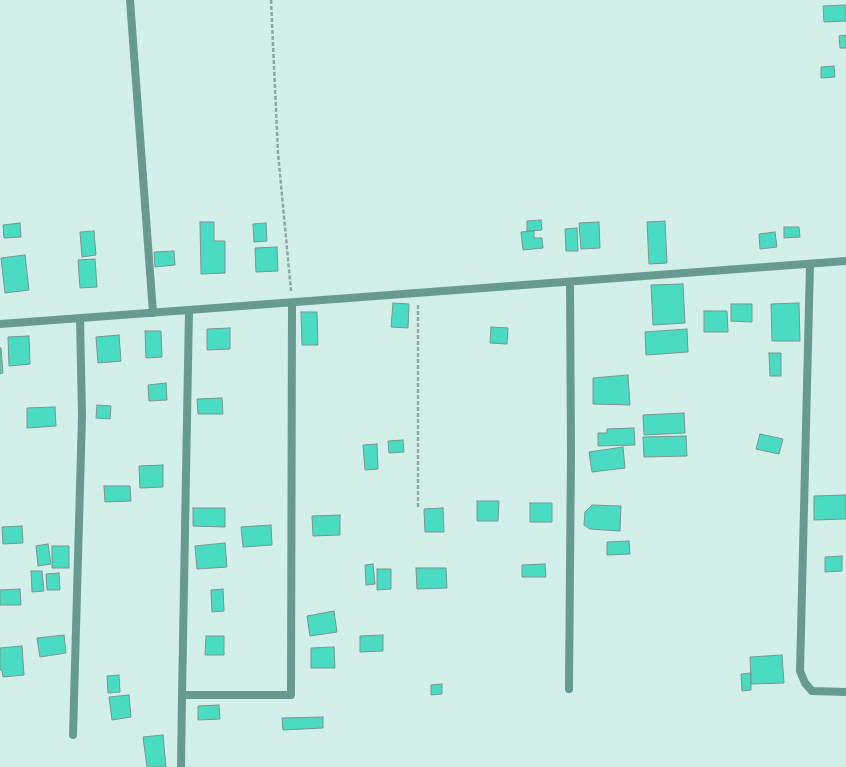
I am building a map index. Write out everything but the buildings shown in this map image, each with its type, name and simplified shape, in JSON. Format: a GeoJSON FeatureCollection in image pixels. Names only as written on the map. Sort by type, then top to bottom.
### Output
{"type":"FeatureCollection","features":[{"type":"Feature","properties":{"kind":"street"},"geometry":{"type":"LineString","coordinates":[[130,0],[153,313]]}},
{"type":"Feature","properties":{"kind":"street"},"geometry":{"type":"LineString","coordinates":[[0,324],[846,261]]}},
{"type":"Feature","properties":{"kind":"street"},"geometry":{"type":"LineString","coordinates":[[810,264],[800,671],[805,683],[812,691],[846,692]]}},
{"type":"Feature","properties":{"kind":"street"},"geometry":{"type":"LineString","coordinates":[[569,689],[571,460],[570,282]]}},
{"type":"Feature","properties":{"kind":"street"},"geometry":{"type":"LineString","coordinates":[[182,695],[291,695],[292,303]]}},
{"type":"Feature","properties":{"kind":"street"},"geometry":{"type":"LineString","coordinates":[[181,767],[190,310]]}},
{"type":"Feature","properties":{"kind":"street"},"geometry":{"type":"LineString","coordinates":[[73,735],[82,416],[80,318]]}},
{"type":"Feature","properties":{"kind":"path"},"geometry":{"type":"LineString","coordinates":[[271,0],[278,153],[292,303]]}},
{"type":"Feature","properties":{"kind":"path"},"geometry":{"type":"LineString","coordinates":[[418,293],[418,507]]}}]}
